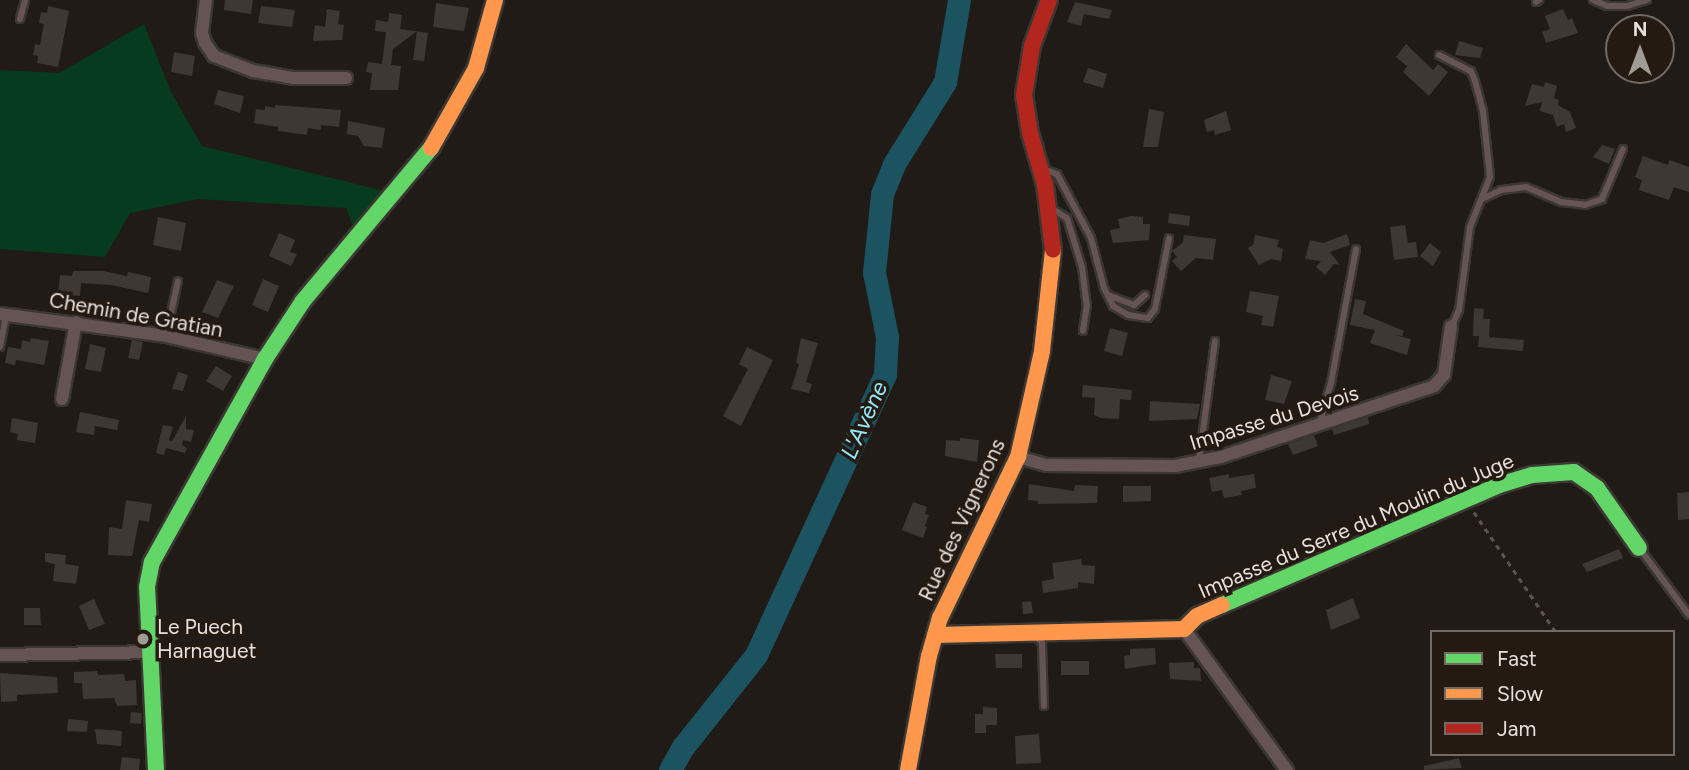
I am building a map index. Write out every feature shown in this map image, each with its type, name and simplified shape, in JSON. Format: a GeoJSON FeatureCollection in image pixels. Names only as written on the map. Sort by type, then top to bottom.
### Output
{"type":"FeatureCollection","features":[{"type":"Feature","properties":{"kind":"street"},"geometry":{"type":"LineString","coordinates":[[206,0],[202,33],[214,56],[253,71],[294,78],[346,78]]}},
{"type":"Feature","properties":{"kind":"street"},"geometry":{"type":"LineString","coordinates":[[156,770],[147,587],[152,562],[186,496],[265,359],[303,302],[429,152],[477,68],[495,0]]}},
{"type":"Feature","properties":{"kind":"street","name":"Rue des Vignerons"},"geometry":{"type":"LineString","coordinates":[[908,770],[935,635],[945,605],[1018,457],[1040,363],[1050,296],[1053,232],[1050,207],[1026,115],[1025,79],[1032,46],[1049,0]]}},
{"type":"Feature","properties":{"kind":"street","name":"Chemin de Gratian"},"geometry":{"type":"LineString","coordinates":[[3,314],[166,336],[265,359]]}},
{"type":"Feature","properties":{"kind":"street"},"geometry":{"type":"LineString","coordinates":[[62,399],[76,322]]}},
{"type":"Feature","properties":{"kind":"street","name":"Impasse du Devois"},"geometry":{"type":"LineString","coordinates":[[1018,457],[1046,465],[1175,466],[1198,463],[1318,427],[1434,386],[1444,375],[1451,326]]}},
{"type":"Feature","properties":{"kind":"street","name":"Impasse du Serre du Moulin du Juge"},"geometry":{"type":"LineString","coordinates":[[1184,629],[1197,616],[1460,502],[1532,475],[1574,472],[1597,488],[1639,548]]}},
{"type":"Feature","properties":{"kind":"street"},"geometry":{"type":"LineString","coordinates":[[935,635],[1184,629],[1287,770]]}},
{"type":"Feature","properties":{"kind":"street"},"geometry":{"type":"LineString","coordinates":[[0,655],[152,652]]}},
{"type":"Feature","properties":{"kind":"lane"},"geometry":{"type":"LineString","coordinates":[[20,19],[25,0]]}},
{"type":"Feature","properties":{"kind":"lane"},"geometry":{"type":"LineString","coordinates":[[1593,0],[1607,6],[1627,6],[1647,0]]}},
{"type":"Feature","properties":{"kind":"lane"},"geometry":{"type":"LineString","coordinates":[[1439,55],[1471,71],[1483,111],[1490,177],[1470,227],[1459,310],[1451,326]]}},
{"type":"Feature","properties":{"kind":"lane"},"geometry":{"type":"LineString","coordinates":[[1482,199],[1501,190],[1526,187],[1562,202],[1585,205],[1602,199],[1623,149]]}},
{"type":"Feature","properties":{"kind":"lane"},"geometry":{"type":"LineString","coordinates":[[1041,169],[1057,174],[1091,238],[1112,306],[1128,315],[1148,318],[1154,309],[1169,238]]}},
{"type":"Feature","properties":{"kind":"lane"},"geometry":{"type":"LineString","coordinates":[[1050,207],[1068,218],[1083,267],[1087,305],[1083,331]]}},
{"type":"Feature","properties":{"kind":"lane"},"geometry":{"type":"LineString","coordinates":[[1318,427],[1331,383],[1356,249]]}},
{"type":"Feature","properties":{"kind":"lane"},"geometry":{"type":"LineString","coordinates":[[166,336],[178,281]]}},
{"type":"Feature","properties":{"kind":"lane"},"geometry":{"type":"LineString","coordinates":[[1108,295],[1134,305],[1145,295]]}},
{"type":"Feature","properties":{"kind":"lane"},"geometry":{"type":"LineString","coordinates":[[0,347],[3,314]]}},
{"type":"Feature","properties":{"kind":"lane"},"geometry":{"type":"LineString","coordinates":[[1198,463],[1215,341]]}},
{"type":"Feature","properties":{"kind":"lane"},"geometry":{"type":"LineString","coordinates":[[1639,548],[1689,615]]}},
{"type":"Feature","properties":{"kind":"lane"},"geometry":{"type":"LineString","coordinates":[[1034,633],[1042,643],[1044,706]]}},
{"type":"Feature","properties":{"kind":"path"},"geometry":{"type":"LineString","coordinates":[[1460,502],[1476,513],[1555,630]]}},
{"type":"Feature","properties":{"kind":"green space"},"geometry":{"type":"Polygon","coordinates":[[[144,24],[171,92],[202,146],[384,191],[354,229],[346,208],[198,199],[130,213],[105,257],[0,249],[0,70],[59,73],[144,24]]]}},
{"type":"Feature","properties":{"kind":"building"},"geometry":{"type":"Polygon","coordinates":[[[225,0],[253,0],[251,14],[224,10],[225,0]]]}},
{"type":"Feature","properties":{"kind":"building"},"geometry":{"type":"Polygon","coordinates":[[[1075,2],[1112,10],[1109,19],[1084,14],[1081,26],[1067,22],[1075,2]]]}},
{"type":"Feature","properties":{"kind":"building"},"geometry":{"type":"Polygon","coordinates":[[[436,3],[469,8],[464,31],[433,27],[436,3]]]}},
{"type":"Feature","properties":{"kind":"building"},"geometry":{"type":"Polygon","coordinates":[[[48,6],[69,11],[58,67],[37,63],[38,56],[33,55],[35,44],[40,45],[44,24],[39,23],[41,12],[47,13],[48,6]]]}},
{"type":"Feature","properties":{"kind":"building"},"geometry":{"type":"Polygon","coordinates":[[[261,6],[295,10],[292,27],[258,23],[261,6]]]}},
{"type":"Feature","properties":{"kind":"building"},"geometry":{"type":"Polygon","coordinates":[[[327,9],[340,11],[338,24],[344,25],[342,40],[313,41],[315,25],[325,27],[327,9]]]}},
{"type":"Feature","properties":{"kind":"building"},"geometry":{"type":"Polygon","coordinates":[[[1563,9],[1568,20],[1572,18],[1578,33],[1546,43],[1542,32],[1550,29],[1545,16],[1563,9]]]}},
{"type":"Feature","properties":{"kind":"building"},"geometry":{"type":"Polygon","coordinates":[[[389,13],[402,15],[400,29],[417,31],[393,49],[391,65],[401,66],[398,90],[370,90],[372,73],[366,72],[368,62],[382,64],[386,32],[375,31],[376,20],[388,22],[389,13]]]}},
{"type":"Feature","properties":{"kind":"building"},"geometry":{"type":"Polygon","coordinates":[[[417,31],[428,33],[424,61],[413,60],[417,31]]]}},
{"type":"Feature","properties":{"kind":"building"},"geometry":{"type":"Polygon","coordinates":[[[1459,41],[1483,48],[1480,58],[1455,55],[1459,41]]]}},
{"type":"Feature","properties":{"kind":"building"},"geometry":{"type":"Polygon","coordinates":[[[1406,44],[1433,70],[1438,64],[1448,72],[1429,96],[1403,72],[1407,66],[1396,57],[1406,44]]]}},
{"type":"Feature","properties":{"kind":"building"},"geometry":{"type":"Polygon","coordinates":[[[174,52],[195,56],[192,76],[171,72],[174,52]]]}},
{"type":"Feature","properties":{"kind":"building"},"geometry":{"type":"Polygon","coordinates":[[[1088,68],[1107,74],[1103,88],[1083,82],[1088,68]]]}},
{"type":"Feature","properties":{"kind":"building"},"geometry":{"type":"Polygon","coordinates":[[[1545,82],[1557,86],[1554,98],[1559,100],[1558,105],[1570,112],[1576,128],[1566,132],[1564,124],[1557,127],[1553,115],[1540,111],[1542,102],[1525,106],[1532,84],[1544,87],[1545,82]]]}},
{"type":"Feature","properties":{"kind":"building"},"geometry":{"type":"Polygon","coordinates":[[[218,90],[244,96],[240,113],[214,104],[218,90]]]}},
{"type":"Feature","properties":{"kind":"building"},"geometry":{"type":"Polygon","coordinates":[[[275,105],[341,110],[339,127],[321,125],[321,130],[308,128],[307,135],[278,131],[278,127],[254,123],[256,109],[265,110],[265,106],[275,108],[275,105]]]}},
{"type":"Feature","properties":{"kind":"building"},"geometry":{"type":"Polygon","coordinates":[[[1149,109],[1164,112],[1158,147],[1143,147],[1149,109]]]}},
{"type":"Feature","properties":{"kind":"building"},"geometry":{"type":"Polygon","coordinates":[[[1226,111],[1231,130],[1215,135],[1214,130],[1207,132],[1204,120],[1226,111]]]}},
{"type":"Feature","properties":{"kind":"building"},"geometry":{"type":"Polygon","coordinates":[[[348,121],[385,128],[382,148],[364,146],[358,136],[347,134],[348,121]]]}},
{"type":"Feature","properties":{"kind":"building"},"geometry":{"type":"Polygon","coordinates":[[[1602,145],[1615,149],[1609,164],[1593,157],[1602,145]]]}},
{"type":"Feature","properties":{"kind":"building"},"geometry":{"type":"Polygon","coordinates":[[[1643,156],[1668,165],[1669,160],[1689,167],[1689,192],[1674,187],[1669,200],[1639,190],[1642,180],[1635,177],[1643,156]]]}},
{"type":"Feature","properties":{"kind":"building"},"geometry":{"type":"Polygon","coordinates":[[[1169,213],[1190,216],[1189,226],[1168,223],[1169,213]]]}},
{"type":"Feature","properties":{"kind":"building"},"geometry":{"type":"Polygon","coordinates":[[[158,217],[186,223],[181,251],[153,245],[158,217]]]}},
{"type":"Feature","properties":{"kind":"building"},"geometry":{"type":"Polygon","coordinates":[[[1143,217],[1143,224],[1150,224],[1149,240],[1113,243],[1110,230],[1120,228],[1118,219],[1143,217]]]}},
{"type":"Feature","properties":{"kind":"building"},"geometry":{"type":"Polygon","coordinates":[[[1405,225],[1408,243],[1416,242],[1418,257],[1394,260],[1390,227],[1405,225]]]}},
{"type":"Feature","properties":{"kind":"building"},"geometry":{"type":"Polygon","coordinates":[[[279,233],[295,240],[290,252],[297,254],[291,266],[269,256],[279,233]]]}},
{"type":"Feature","properties":{"kind":"building"},"geometry":{"type":"Polygon","coordinates":[[[1347,234],[1350,245],[1330,252],[1340,265],[1334,264],[1325,275],[1316,267],[1321,261],[1305,259],[1310,240],[1323,243],[1347,234]]]}},
{"type":"Feature","properties":{"kind":"building"},"geometry":{"type":"Polygon","coordinates":[[[1184,235],[1216,239],[1213,260],[1196,258],[1181,271],[1172,261],[1177,257],[1172,251],[1183,242],[1184,235]]]}},
{"type":"Feature","properties":{"kind":"building"},"geometry":{"type":"Polygon","coordinates":[[[1255,235],[1279,240],[1277,247],[1283,249],[1281,261],[1271,259],[1259,265],[1248,248],[1253,245],[1255,235]]]}},
{"type":"Feature","properties":{"kind":"building"},"geometry":{"type":"Polygon","coordinates":[[[1430,243],[1441,252],[1433,266],[1420,256],[1430,243]]]}},
{"type":"Feature","properties":{"kind":"building"},"geometry":{"type":"Polygon","coordinates":[[[73,271],[103,271],[127,276],[128,272],[151,277],[148,293],[111,285],[81,283],[80,296],[58,294],[60,275],[72,276],[73,271]]]}},
{"type":"Feature","properties":{"kind":"building"},"geometry":{"type":"Polygon","coordinates":[[[263,279],[279,286],[268,312],[252,305],[263,279]]]}},
{"type":"Feature","properties":{"kind":"building"},"geometry":{"type":"Polygon","coordinates":[[[217,280],[234,286],[218,318],[202,312],[217,280]]]}},
{"type":"Feature","properties":{"kind":"building"},"geometry":{"type":"Polygon","coordinates":[[[1250,291],[1279,296],[1273,327],[1261,325],[1263,316],[1246,312],[1250,291]]]}},
{"type":"Feature","properties":{"kind":"building"},"geometry":{"type":"Polygon","coordinates":[[[1355,299],[1366,301],[1363,314],[1404,331],[1402,336],[1391,334],[1411,339],[1407,355],[1370,343],[1375,330],[1350,325],[1355,299]]]}},
{"type":"Feature","properties":{"kind":"building"},"geometry":{"type":"Polygon","coordinates":[[[1474,308],[1484,309],[1483,319],[1490,319],[1489,337],[1524,340],[1523,351],[1478,347],[1479,336],[1473,336],[1474,308]]]}},
{"type":"Feature","properties":{"kind":"building"},"geometry":{"type":"Polygon","coordinates":[[[1110,328],[1128,333],[1122,356],[1104,351],[1110,328]]]}},
{"type":"Feature","properties":{"kind":"building"},"geometry":{"type":"Polygon","coordinates":[[[31,338],[49,341],[44,365],[16,360],[15,365],[5,363],[8,347],[21,349],[22,340],[30,342],[31,338]]]}},
{"type":"Feature","properties":{"kind":"building"},"geometry":{"type":"Polygon","coordinates":[[[801,338],[818,343],[806,382],[812,384],[809,393],[791,389],[799,364],[796,363],[801,338]]]}},
{"type":"Feature","properties":{"kind":"building"},"geometry":{"type":"Polygon","coordinates":[[[132,340],[143,342],[139,360],[128,358],[132,340]]]}},
{"type":"Feature","properties":{"kind":"building"},"geometry":{"type":"Polygon","coordinates":[[[90,344],[106,348],[101,372],[85,369],[90,344]]]}},
{"type":"Feature","properties":{"kind":"building"},"geometry":{"type":"Polygon","coordinates":[[[747,347],[773,360],[741,426],[723,416],[748,369],[739,364],[747,347]]]}},
{"type":"Feature","properties":{"kind":"building"},"geometry":{"type":"Polygon","coordinates":[[[216,366],[232,376],[223,391],[206,381],[216,366]]]}},
{"type":"Feature","properties":{"kind":"building"},"geometry":{"type":"Polygon","coordinates":[[[178,372],[188,375],[183,391],[172,389],[178,372]]]}},
{"type":"Feature","properties":{"kind":"building"},"geometry":{"type":"Polygon","coordinates":[[[1271,375],[1292,381],[1284,404],[1265,400],[1271,375]]]}},
{"type":"Feature","properties":{"kind":"building"},"geometry":{"type":"Polygon","coordinates":[[[1083,385],[1132,390],[1131,400],[1120,399],[1119,419],[1101,418],[1094,415],[1095,398],[1082,397],[1083,385]]]}},
{"type":"Feature","properties":{"kind":"building"},"geometry":{"type":"Polygon","coordinates":[[[1150,401],[1200,404],[1197,419],[1149,421],[1150,401]]]}},
{"type":"Feature","properties":{"kind":"building"},"geometry":{"type":"Polygon","coordinates":[[[80,412],[119,420],[117,430],[95,426],[94,435],[76,432],[80,412]]]}},
{"type":"Feature","properties":{"kind":"building"},"geometry":{"type":"Polygon","coordinates":[[[186,416],[186,429],[194,430],[191,442],[183,440],[182,445],[187,448],[185,453],[166,448],[164,455],[156,453],[163,425],[173,427],[169,440],[172,441],[186,416]]]}},
{"type":"Feature","properties":{"kind":"building"},"geometry":{"type":"Polygon","coordinates":[[[1368,417],[1369,424],[1334,435],[1332,429],[1368,417]]]}},
{"type":"Feature","properties":{"kind":"building"},"geometry":{"type":"Polygon","coordinates":[[[12,418],[38,423],[35,443],[17,440],[18,434],[10,432],[12,418]]]}},
{"type":"Feature","properties":{"kind":"building"},"geometry":{"type":"Polygon","coordinates":[[[1314,435],[1318,446],[1293,455],[1288,444],[1314,435]]]}},
{"type":"Feature","properties":{"kind":"building"},"geometry":{"type":"Polygon","coordinates":[[[960,438],[979,440],[977,462],[945,456],[946,440],[960,441],[960,438]]]}},
{"type":"Feature","properties":{"kind":"building"},"geometry":{"type":"Polygon","coordinates":[[[1229,474],[1229,478],[1254,474],[1256,488],[1241,491],[1242,495],[1224,498],[1222,490],[1212,492],[1209,478],[1229,474]]]}},
{"type":"Feature","properties":{"kind":"building"},"geometry":{"type":"Polygon","coordinates":[[[1029,484],[1074,491],[1075,485],[1098,486],[1097,503],[1038,504],[1038,501],[1028,500],[1029,484]]]}},
{"type":"Feature","properties":{"kind":"building"},"geometry":{"type":"Polygon","coordinates":[[[1123,486],[1151,486],[1151,501],[1123,502],[1123,486]]]}},
{"type":"Feature","properties":{"kind":"building"},"geometry":{"type":"Polygon","coordinates":[[[1689,492],[1689,519],[1678,520],[1677,493],[1689,492]]]}},
{"type":"Feature","properties":{"kind":"building"},"geometry":{"type":"Polygon","coordinates":[[[126,500],[152,504],[149,522],[139,520],[132,556],[108,555],[109,527],[122,529],[126,500]]]}},
{"type":"Feature","properties":{"kind":"building"},"geometry":{"type":"Polygon","coordinates":[[[913,502],[927,507],[925,514],[929,515],[923,538],[902,530],[913,502]]]}},
{"type":"Feature","properties":{"kind":"building"},"geometry":{"type":"Polygon","coordinates":[[[1619,549],[1623,558],[1587,572],[1582,564],[1619,549]]]}},
{"type":"Feature","properties":{"kind":"building"},"geometry":{"type":"Polygon","coordinates":[[[45,553],[66,555],[65,564],[79,566],[76,584],[53,581],[55,564],[45,562],[45,553]]]}},
{"type":"Feature","properties":{"kind":"building"},"geometry":{"type":"Polygon","coordinates":[[[1081,559],[1082,565],[1095,566],[1094,584],[1078,582],[1078,588],[1043,593],[1042,581],[1054,579],[1052,563],[1081,559]]]}},
{"type":"Feature","properties":{"kind":"building"},"geometry":{"type":"Polygon","coordinates":[[[1353,598],[1360,618],[1331,630],[1326,610],[1353,598]]]}},
{"type":"Feature","properties":{"kind":"building"},"geometry":{"type":"Polygon","coordinates":[[[94,599],[105,624],[89,630],[79,606],[94,599]]]}},
{"type":"Feature","properties":{"kind":"building"},"geometry":{"type":"Polygon","coordinates":[[[1031,601],[1033,613],[1023,614],[1022,602],[1031,601]]]}},
{"type":"Feature","properties":{"kind":"building"},"geometry":{"type":"Polygon","coordinates":[[[24,608],[40,608],[41,625],[24,625],[24,608]]]}},
{"type":"Feature","properties":{"kind":"building"},"geometry":{"type":"Polygon","coordinates":[[[1155,648],[1156,664],[1125,669],[1124,656],[1130,655],[1130,649],[1155,648]]]}},
{"type":"Feature","properties":{"kind":"building"},"geometry":{"type":"Polygon","coordinates":[[[995,654],[1022,654],[1022,668],[996,668],[995,654]]]}},
{"type":"Feature","properties":{"kind":"building"},"geometry":{"type":"Polygon","coordinates":[[[1061,661],[1089,661],[1089,675],[1061,675],[1061,661]]]}},
{"type":"Feature","properties":{"kind":"building"},"geometry":{"type":"Polygon","coordinates":[[[1194,662],[1194,668],[1200,668],[1201,681],[1170,679],[1169,663],[1194,662]]]}},
{"type":"Feature","properties":{"kind":"building"},"geometry":{"type":"Polygon","coordinates":[[[97,671],[98,675],[124,674],[125,681],[136,680],[137,705],[117,706],[114,698],[83,699],[82,683],[74,683],[74,672],[97,671]]]}},
{"type":"Feature","properties":{"kind":"building"},"geometry":{"type":"Polygon","coordinates":[[[0,673],[57,677],[58,693],[17,695],[17,701],[1,702],[0,673]]]}},
{"type":"Feature","properties":{"kind":"building"},"geometry":{"type":"Polygon","coordinates":[[[983,707],[997,708],[997,725],[986,725],[986,733],[975,733],[975,714],[983,714],[983,707]]]}},
{"type":"Feature","properties":{"kind":"building"},"geometry":{"type":"Polygon","coordinates":[[[131,712],[142,713],[141,724],[130,723],[131,712]]]}},
{"type":"Feature","properties":{"kind":"building"},"geometry":{"type":"Polygon","coordinates":[[[68,719],[88,721],[87,732],[67,731],[68,719]]]}},
{"type":"Feature","properties":{"kind":"building"},"geometry":{"type":"Polygon","coordinates":[[[95,729],[122,731],[121,746],[97,744],[95,729]]]}},
{"type":"Feature","properties":{"kind":"building"},"geometry":{"type":"Polygon","coordinates":[[[1039,734],[1041,763],[1016,764],[1015,736],[1039,734]]]}},
{"type":"Feature","properties":{"kind":"building"},"geometry":{"type":"Polygon","coordinates":[[[122,757],[140,759],[139,770],[120,770],[122,757]]]}},
{"type":"Feature","properties":{"kind":"building"},"geometry":{"type":"Polygon","coordinates":[[[1459,758],[1462,768],[1424,770],[1424,766],[1459,758]]]}},
{"type":"Feature","properties":{"kind":"waterway","name":"L'Avène"},"geometry":{"type":"LineString","coordinates":[[670,770],[683,747],[756,655],[885,374],[887,337],[874,272],[882,194],[894,164],[945,82],[959,0]]}},
{"type":"Feature","properties":{"kind":"traffic: fast"},"geometry":{"type":"LineString","coordinates":[[156,770],[147,587],[152,562],[265,359],[303,301],[431,148]]}},
{"type":"Feature","properties":{"kind":"traffic: fast"},"geometry":{"type":"LineString","coordinates":[[1222,605],[1499,485],[1532,475],[1574,472],[1597,488],[1639,548]]}},
{"type":"Feature","properties":{"kind":"traffic: slow"},"geometry":{"type":"LineString","coordinates":[[431,148],[476,68],[495,0]]}},
{"type":"Feature","properties":{"kind":"traffic: slow"},"geometry":{"type":"LineString","coordinates":[[908,770],[929,656],[940,618],[1018,457],[1042,351],[1053,250]]}},
{"type":"Feature","properties":{"kind":"traffic: slow"},"geometry":{"type":"LineString","coordinates":[[935,635],[1184,629],[1197,616],[1222,605]]}},
{"type":"Feature","properties":{"kind":"traffic: jam"},"geometry":{"type":"LineString","coordinates":[[1049,0],[1032,46],[1024,95],[1030,133],[1045,185],[1053,250]]}},
{"type":"Feature","properties":{"kind":"place","name":"Le Puech Harnaguet"},"geometry":{"type":"Point","coordinates":[143,639]}}]}
